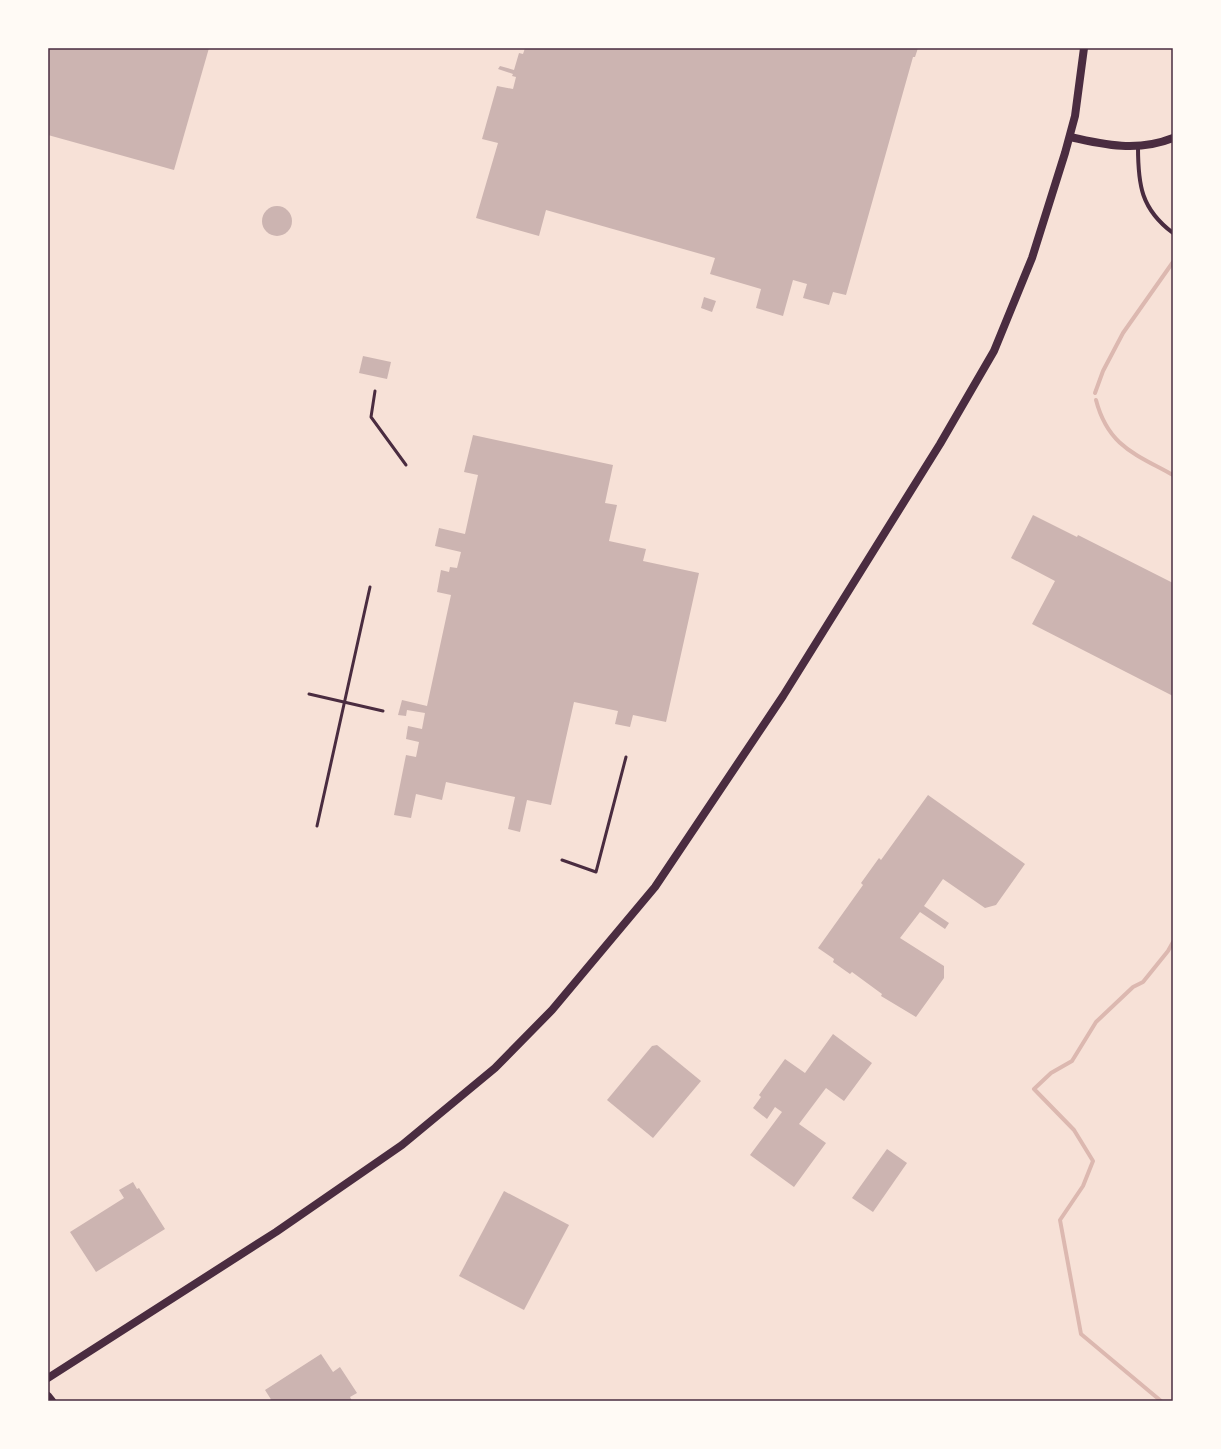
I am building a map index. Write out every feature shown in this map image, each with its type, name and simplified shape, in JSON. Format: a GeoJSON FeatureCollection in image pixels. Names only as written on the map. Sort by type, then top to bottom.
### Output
{"type":"FeatureCollection","features":[{"type":"Feature","properties":{"kind":"main road"},"geometry":{"type":"LineString","coordinates":[[48,1378],[276,1232],[402,1145],[495,1068],[552,1010],[655,887],[783,696],[940,444],[994,350],[1032,258],[1070,137],[1075,116],[1084,48]]}},
{"type":"Feature","properties":{"kind":"main road"},"geometry":{"type":"LineString","coordinates":[[1070,137],[1112,146],[1138,147],[1159,143],[1173,138]]}},
{"type":"Feature","properties":{"kind":"main road"},"geometry":{"type":"LineString","coordinates":[[48,1396],[52,1401]]}},
{"type":"Feature","properties":{"kind":"street"},"geometry":{"type":"LineString","coordinates":[[1138,147],[1139,175],[1142,194],[1148,208],[1157,220],[1173,233]]}},
{"type":"Feature","properties":{"kind":"lane"},"geometry":{"type":"LineString","coordinates":[[375,391],[371,417],[406,465]]}},
{"type":"Feature","properties":{"kind":"lane"},"geometry":{"type":"LineString","coordinates":[[317,826],[370,587]]}},
{"type":"Feature","properties":{"kind":"lane"},"geometry":{"type":"LineString","coordinates":[[309,694],[383,710]]}},
{"type":"Feature","properties":{"kind":"lane"},"geometry":{"type":"LineString","coordinates":[[562,860],[596,872],[626,757]]}},
{"type":"Feature","properties":{"kind":"building"},"geometry":{"type":"Polygon","coordinates":[[[49,48],[209,48],[174,170],[48,135],[49,48]]]}},
{"type":"Feature","properties":{"kind":"building"},"geometry":{"type":"Polygon","coordinates":[[[525,48],[918,48],[915,57],[913,57],[846,295],[833,292],[829,305],[803,298],[807,284],[793,280],[783,316],[756,308],[761,289],[710,274],[715,258],[546,210],[539,236],[476,218],[498,143],[482,139],[497,86],[513,89],[516,77],[512,76],[513,74],[498,69],[500,66],[514,70],[519,53],[523,54],[525,48]]]}},
{"type":"Feature","properties":{"kind":"building"},"geometry":{"type":"Polygon","coordinates":[[[277,206],[283,207],[291,215],[291,227],[283,235],[277,236],[271,235],[263,227],[262,221],[263,215],[271,207],[277,206]]]}},
{"type":"Feature","properties":{"kind":"building"},"geometry":{"type":"Polygon","coordinates":[[[704,297],[716,301],[712,312],[701,308],[704,297]]]}},
{"type":"Feature","properties":{"kind":"building"},"geometry":{"type":"Polygon","coordinates":[[[363,356],[391,362],[387,379],[359,373],[363,356]]]}},
{"type":"Feature","properties":{"kind":"building"},"geometry":{"type":"Polygon","coordinates":[[[473,435],[613,465],[605,503],[617,505],[609,541],[646,549],[643,561],[699,573],[666,722],[633,715],[630,727],[615,724],[618,711],[574,702],[551,805],[527,800],[520,832],[508,829],[515,797],[446,782],[442,800],[416,794],[411,818],[394,815],[406,755],[416,757],[419,742],[406,739],[408,726],[422,729],[425,713],[407,710],[406,716],[398,715],[402,700],[427,706],[451,595],[437,592],[441,570],[449,572],[450,567],[457,568],[461,552],[435,546],[439,528],[465,534],[478,475],[464,472],[473,435]]]}},
{"type":"Feature","properties":{"kind":"building"},"geometry":{"type":"Polygon","coordinates":[[[1033,515],[1077,537],[1078,535],[1173,583],[1173,696],[1032,624],[1055,581],[1011,558],[1033,515]]]}},
{"type":"Feature","properties":{"kind":"building"},"geometry":{"type":"Polygon","coordinates":[[[928,795],[1025,864],[996,905],[985,908],[943,879],[924,906],[949,923],[945,929],[920,912],[900,938],[944,966],[944,978],[916,1017],[881,996],[882,994],[852,972],[850,974],[833,962],[834,959],[818,948],[863,885],[861,883],[879,858],[881,860],[928,795]]]}},
{"type":"Feature","properties":{"kind":"building"},"geometry":{"type":"Polygon","coordinates":[[[833,1034],[872,1063],[844,1101],[826,1088],[799,1124],[826,1143],[794,1187],[750,1155],[782,1112],[775,1107],[767,1119],[753,1108],[761,1097],[759,1095],[785,1059],[805,1073],[833,1034]]]}},
{"type":"Feature","properties":{"kind":"building"},"geometry":{"type":"Polygon","coordinates":[[[657,1045],[701,1081],[653,1138],[607,1100],[652,1046],[657,1045]]]}},
{"type":"Feature","properties":{"kind":"building"},"geometry":{"type":"Polygon","coordinates":[[[887,1149],[907,1163],[873,1212],[852,1198],[887,1149]]]}},
{"type":"Feature","properties":{"kind":"building"},"geometry":{"type":"Polygon","coordinates":[[[133,1182],[137,1189],[139,1188],[165,1229],[96,1272],[70,1232],[124,1198],[119,1190],[133,1182]]]}},
{"type":"Feature","properties":{"kind":"building"},"geometry":{"type":"Polygon","coordinates":[[[504,1191],[569,1225],[524,1310],[459,1276],[504,1191]]]}},
{"type":"Feature","properties":{"kind":"building"},"geometry":{"type":"Polygon","coordinates":[[[321,1354],[333,1372],[340,1367],[357,1393],[350,1397],[352,1401],[272,1401],[265,1390],[321,1354]]]}},
{"type":"Feature","properties":{"kind":"waterway"},"geometry":{"type":"LineString","coordinates":[[1095,393],[1103,371],[1123,333],[1173,262]]}},
{"type":"Feature","properties":{"kind":"waterway"},"geometry":{"type":"LineString","coordinates":[[1096,400],[1101,416],[1108,428],[1125,447],[1173,475]]}},
{"type":"Feature","properties":{"kind":"waterway"},"geometry":{"type":"LineString","coordinates":[[1161,1401],[1081,1334],[1060,1220],[1083,1186],[1093,1161],[1074,1130],[1034,1089],[1051,1073],[1072,1061],[1096,1022],[1133,987],[1143,982],[1168,951],[1173,942]]}}]}
